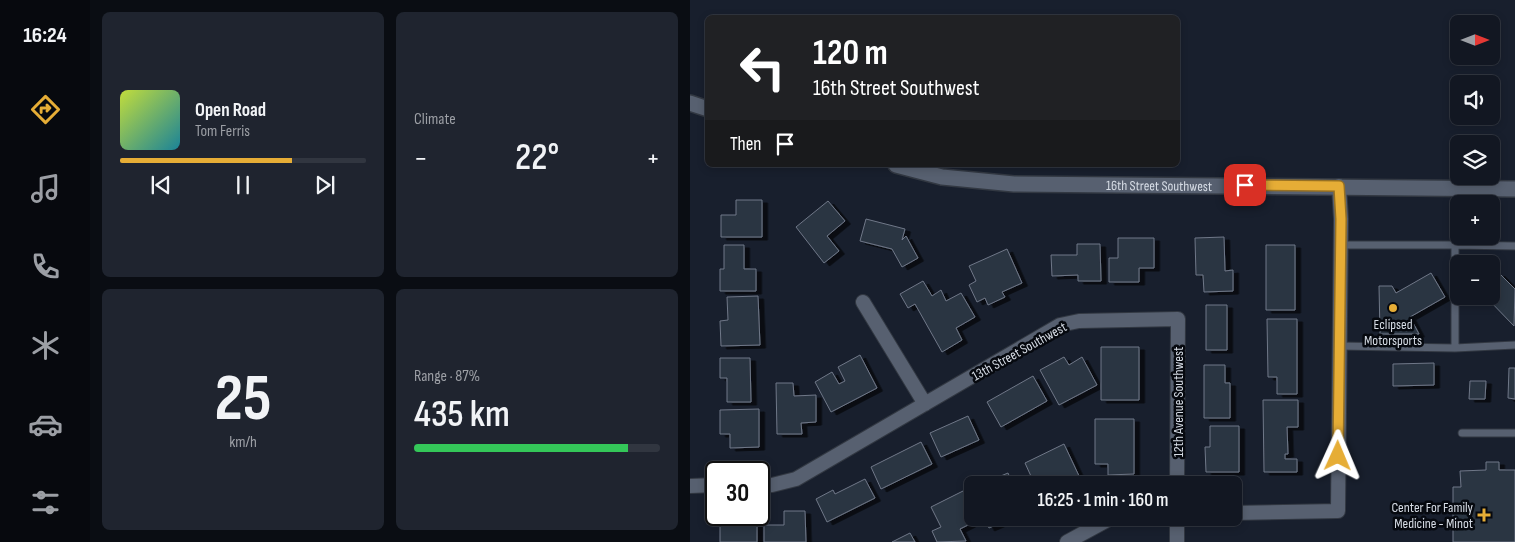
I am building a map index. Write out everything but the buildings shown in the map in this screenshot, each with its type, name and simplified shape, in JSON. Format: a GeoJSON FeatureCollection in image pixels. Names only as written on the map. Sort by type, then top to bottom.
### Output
{"type":"FeatureCollection","features":[{"type":"Feature","properties":{"kind":"main road"},"geometry":{"type":"LineString","coordinates":[[690,103],[705,108]]}},
{"type":"Feature","properties":{"kind":"main road","name":"16th Street Southwest"},"geometry":{"type":"LineString","coordinates":[[904,167],[942,177],[1014,184],[1515,189]]}},
{"type":"Feature","properties":{"kind":"street"},"geometry":{"type":"LineString","coordinates":[[1242,513],[1338,511],[1339,186]]}},
{"type":"Feature","properties":{"kind":"street"},"geometry":{"type":"LineString","coordinates":[[863,302],[926,404]]}},
{"type":"Feature","properties":{"kind":"street","name":"13th Street Southwest"},"geometry":{"type":"LineString","coordinates":[[770,485],[796,479],[1060,325],[1079,320],[1178,319]]}},
{"type":"Feature","properties":{"kind":"street","name":"12th Avenue Southwest"},"geometry":{"type":"LineString","coordinates":[[1177,476],[1178,319]]}},
{"type":"Feature","properties":{"kind":"street"},"geometry":{"type":"LineString","coordinates":[[690,486],[705,486]]}},
{"type":"Feature","properties":{"kind":"street"},"geometry":{"type":"LineString","coordinates":[[1067,542],[1096,526]]}},
{"type":"Feature","properties":{"kind":"street"},"geometry":{"type":"LineString","coordinates":[[1177,526],[1177,542]]}},
{"type":"Feature","properties":{"kind":"lane"},"geometry":{"type":"LineString","coordinates":[[1340,245],[1450,245]]}},
{"type":"Feature","properties":{"kind":"lane"},"geometry":{"type":"LineString","coordinates":[[1455,348],[1455,245],[1515,246]]}},
{"type":"Feature","properties":{"kind":"lane"},"geometry":{"type":"LineString","coordinates":[[1340,346],[1455,348],[1515,345]]}},
{"type":"Feature","properties":{"kind":"lane"},"geometry":{"type":"LineString","coordinates":[[1462,432],[1515,434]]}},
{"type":"Feature","properties":{"kind":"place","name":"Eclipsed Motorsports"},"geometry":{"type":"Point","coordinates":[1393,308]}},
{"type":"Feature","properties":{"kind":"place","name":"Center For Family Medicine - Minot"},"geometry":{"type":"Point","coordinates":[1484,515]}},
{"type":"Feature","properties":{"kind":"route"},"geometry":{"type":"LineString","coordinates":[[1245,185],[1339,186],[1341,219],[1338,456]]}}]}
